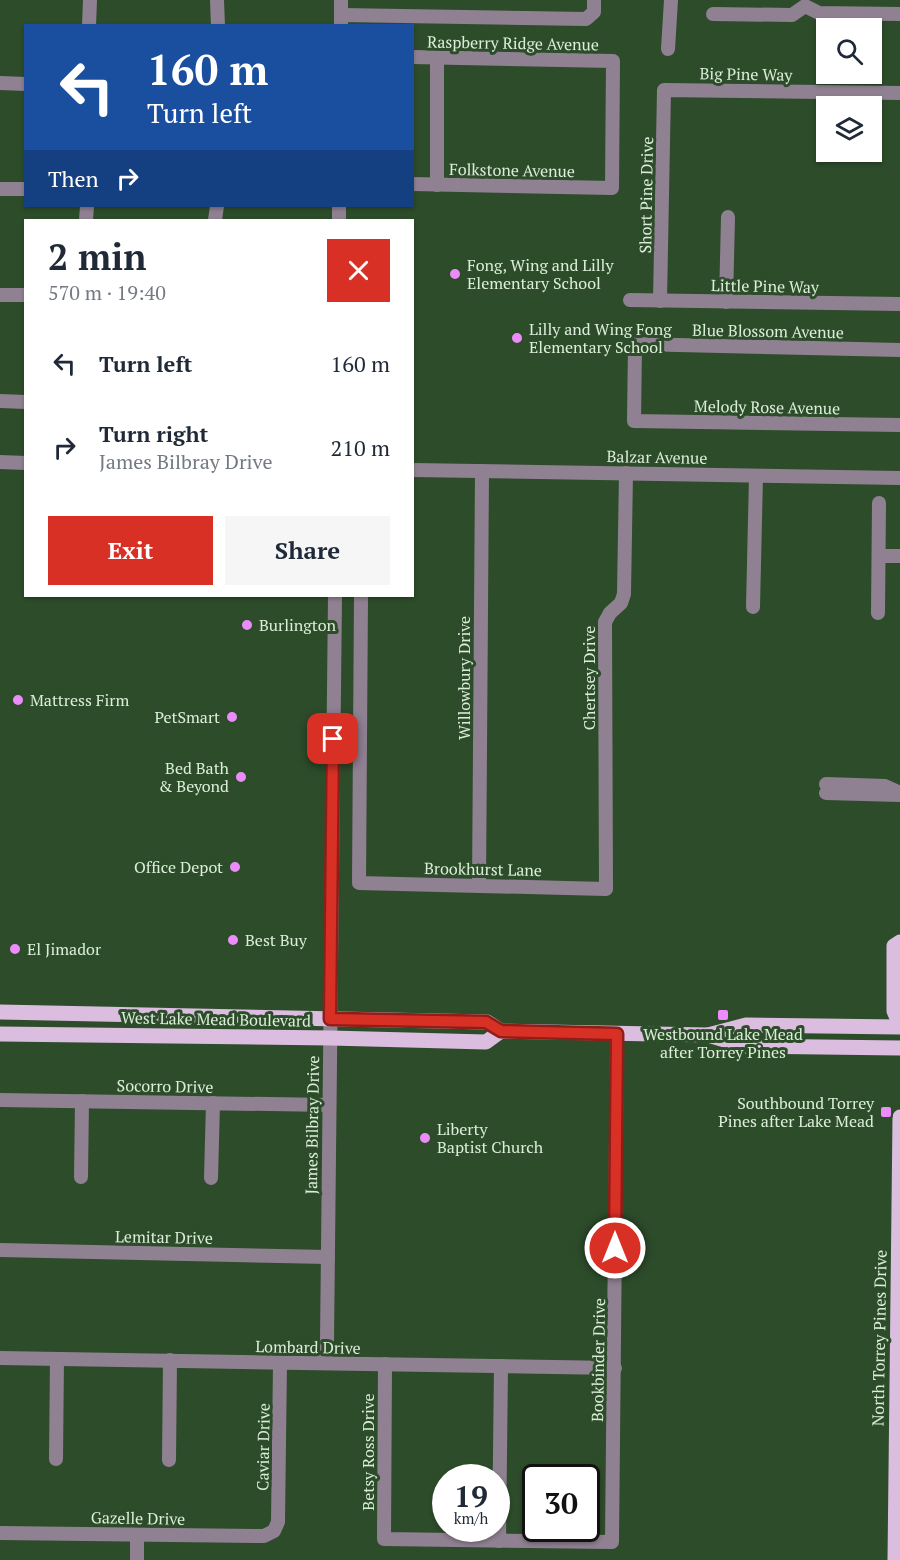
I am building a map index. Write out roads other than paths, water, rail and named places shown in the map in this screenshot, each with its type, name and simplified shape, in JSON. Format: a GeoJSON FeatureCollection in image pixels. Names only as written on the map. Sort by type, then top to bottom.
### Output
{"type":"FeatureCollection","features":[{"type":"Feature","properties":{"kind":"main road"},"geometry":{"type":"LineString","coordinates":[[900,942],[894,946],[894,1011],[900,1026]]}},
{"type":"Feature","properties":{"kind":"main road","name":"West Lake Mead Boulevard"},"geometry":{"type":"LineString","coordinates":[[0,1012],[46,1020],[181,1015],[486,1022],[501,1031],[617,1034],[708,1035],[747,1025],[900,1026]]}},
{"type":"Feature","properties":{"kind":"main road"},"geometry":{"type":"LineString","coordinates":[[165,1036],[170,1026],[177,1023],[181,1015]]}},
{"type":"Feature","properties":{"kind":"main road"},"geometry":{"type":"LineString","coordinates":[[0,1026],[46,1020],[112,1028],[128,1036]]}},
{"type":"Feature","properties":{"kind":"main road","name":"West Lake Mead Boulevard"},"geometry":{"type":"LineString","coordinates":[[0,1034],[486,1042],[501,1031]]}},
{"type":"Feature","properties":{"kind":"main road","name":"West Lake Mead Boulevard"},"geometry":{"type":"LineString","coordinates":[[708,1035],[745,1046],[900,1048]]}},
{"type":"Feature","properties":{"kind":"main road","name":"North Torrey Pines Drive"},"geometry":{"type":"LineString","coordinates":[[895,1560],[900,1117]]}},
{"type":"Feature","properties":{"kind":"street"},"geometry":{"type":"LineString","coordinates":[[89,24],[90,0]]}},
{"type":"Feature","properties":{"kind":"street"},"geometry":{"type":"LineString","coordinates":[[217,0],[218,24]]}},
{"type":"Feature","properties":{"kind":"street"},"geometry":{"type":"LineString","coordinates":[[341,0],[341,20],[586,19],[594,12],[594,0]]}},
{"type":"Feature","properties":{"kind":"street"},"geometry":{"type":"LineString","coordinates":[[668,49],[671,0]]}},
{"type":"Feature","properties":{"kind":"street"},"geometry":{"type":"LineString","coordinates":[[713,14],[792,15],[803,3],[819,13],[900,14]]}},
{"type":"Feature","properties":{"kind":"street","name":"Raspberry Ridge Avenue"},"geometry":{"type":"LineString","coordinates":[[414,57],[613,61],[612,188]]}},
{"type":"Feature","properties":{"kind":"street"},"geometry":{"type":"LineString","coordinates":[[437,57],[437,185]]}},
{"type":"Feature","properties":{"kind":"street"},"geometry":{"type":"LineString","coordinates":[[0,83],[24,84]]}},
{"type":"Feature","properties":{"kind":"street","name":"Big Pine Way"},"geometry":{"type":"LineString","coordinates":[[664,90],[900,93]]}},
{"type":"Feature","properties":{"kind":"street","name":"Short Pine Drive"},"geometry":{"type":"LineString","coordinates":[[660,301],[664,90]]}},
{"type":"Feature","properties":{"kind":"street","name":"Folkstone Avenue"},"geometry":{"type":"LineString","coordinates":[[414,184],[612,188]]}},
{"type":"Feature","properties":{"kind":"street"},"geometry":{"type":"LineString","coordinates":[[0,189],[24,189]]}},
{"type":"Feature","properties":{"kind":"street"},"geometry":{"type":"LineString","coordinates":[[726,302],[728,217]]}},
{"type":"Feature","properties":{"kind":"street"},"geometry":{"type":"LineString","coordinates":[[0,295],[24,295]]}},
{"type":"Feature","properties":{"kind":"street","name":"Little Pine Way"},"geometry":{"type":"LineString","coordinates":[[630,300],[900,304]]}},
{"type":"Feature","properties":{"kind":"street","name":"Blue Blossom Avenue"},"geometry":{"type":"LineString","coordinates":[[634,421],[635,344],[900,350]]}},
{"type":"Feature","properties":{"kind":"street"},"geometry":{"type":"LineString","coordinates":[[0,401],[24,402]]}},
{"type":"Feature","properties":{"kind":"street","name":"Melody Rose Avenue"},"geometry":{"type":"LineString","coordinates":[[634,421],[900,425]]}},
{"type":"Feature","properties":{"kind":"street"},"geometry":{"type":"LineString","coordinates":[[0,462],[24,462]]}},
{"type":"Feature","properties":{"kind":"street","name":"Balzar Avenue"},"geometry":{"type":"LineString","coordinates":[[414,470],[900,478]]}},
{"type":"Feature","properties":{"kind":"street","name":"Willowbury Drive"},"geometry":{"type":"LineString","coordinates":[[479,886],[482,471]]}},
{"type":"Feature","properties":{"kind":"street","name":"Chertsey Drive"},"geometry":{"type":"LineString","coordinates":[[606,889],[605,622],[610,613],[621,603],[624,594],[626,474]]}},
{"type":"Feature","properties":{"kind":"street"},"geometry":{"type":"LineString","coordinates":[[753,608],[756,476]]}},
{"type":"Feature","properties":{"kind":"street"},"geometry":{"type":"LineString","coordinates":[[878,613],[879,503]]}},
{"type":"Feature","properties":{"kind":"street"},"geometry":{"type":"LineString","coordinates":[[879,556],[900,556]]}},
{"type":"Feature","properties":{"kind":"street","name":"James Bilbray Drive"},"geometry":{"type":"LineString","coordinates":[[316,1363],[323,1358],[327,1341],[334,597]]}},
{"type":"Feature","properties":{"kind":"street","name":"Brookhurst Lane"},"geometry":{"type":"LineString","coordinates":[[361,597],[359,883],[606,889]]}},
{"type":"Feature","properties":{"kind":"street"},"geometry":{"type":"LineString","coordinates":[[826,789],[900,794]]}},
{"type":"Feature","properties":{"kind":"street","name":"Bookbinder Drive"},"geometry":{"type":"LineString","coordinates":[[510,1541],[612,1542],[617,1034]]}},
{"type":"Feature","properties":{"kind":"street","name":"Socorro Drive"},"geometry":{"type":"LineString","coordinates":[[0,1100],[329,1105]]}},
{"type":"Feature","properties":{"kind":"street"},"geometry":{"type":"LineString","coordinates":[[81,1177],[82,1101]]}},
{"type":"Feature","properties":{"kind":"street"},"geometry":{"type":"LineString","coordinates":[[211,1178],[213,1103]]}},
{"type":"Feature","properties":{"kind":"street","name":"Lemitar Drive"},"geometry":{"type":"LineString","coordinates":[[0,1250],[328,1257]]}},
{"type":"Feature","properties":{"kind":"street","name":"Lombard Drive"},"geometry":{"type":"LineString","coordinates":[[0,1358],[615,1368]]}},
{"type":"Feature","properties":{"kind":"street"},"geometry":{"type":"LineString","coordinates":[[56,1459],[57,1359]]}},
{"type":"Feature","properties":{"kind":"street"},"geometry":{"type":"LineString","coordinates":[[169,1460],[170,1360]]}},
{"type":"Feature","properties":{"kind":"street","name":"Caviar Drive"},"geometry":{"type":"LineString","coordinates":[[274,1531],[278,1522],[280,1363]]}},
{"type":"Feature","properties":{"kind":"street","name":"Betsy Ross Drive"},"geometry":{"type":"LineString","coordinates":[[385,1364],[384,1539],[432,1540]]}},
{"type":"Feature","properties":{"kind":"street"},"geometry":{"type":"LineString","coordinates":[[500,1464],[501,1366]]}},
{"type":"Feature","properties":{"kind":"street","name":"Gazelle Drive"},"geometry":{"type":"LineString","coordinates":[[0,1533],[264,1536],[274,1531]]}},
{"type":"Feature","properties":{"kind":"street"},"geometry":{"type":"LineString","coordinates":[[136,1560],[137,1535]]}},
{"type":"Feature","properties":{"kind":"place","name":"Fong, Wing and Lilly Elementary School"},"geometry":{"type":"Point","coordinates":[455,274]}},
{"type":"Feature","properties":{"kind":"place","name":"Lilly and Wing Fong Elementary School"},"geometry":{"type":"Point","coordinates":[517,338]}},
{"type":"Feature","properties":{"kind":"place","name":"Burlington"},"geometry":{"type":"Point","coordinates":[247,625]}},
{"type":"Feature","properties":{"kind":"place","name":"Mattress Firm"},"geometry":{"type":"Point","coordinates":[18,700]}},
{"type":"Feature","properties":{"kind":"place","name":"PetSmart"},"geometry":{"type":"Point","coordinates":[232,717]}},
{"type":"Feature","properties":{"kind":"place","name":"Bed Bath & Beyond"},"geometry":{"type":"Point","coordinates":[241,777]}},
{"type":"Feature","properties":{"kind":"place","name":"Office Depot"},"geometry":{"type":"Point","coordinates":[235,867]}},
{"type":"Feature","properties":{"kind":"place","name":"Best Buy"},"geometry":{"type":"Point","coordinates":[233,940]}},
{"type":"Feature","properties":{"kind":"place","name":"El Jimador"},"geometry":{"type":"Point","coordinates":[15,949]}},
{"type":"Feature","properties":{"kind":"place","name":"Westbound Lake Mead after Torrey Pines"},"geometry":{"type":"Point","coordinates":[723,1015]}},
{"type":"Feature","properties":{"kind":"place","name":"Southbound Torrey Pines after Lake Mead"},"geometry":{"type":"Point","coordinates":[886,1112]}},
{"type":"Feature","properties":{"kind":"place","name":"Liberty Baptist Church"},"geometry":{"type":"Point","coordinates":[425,1138]}}]}
